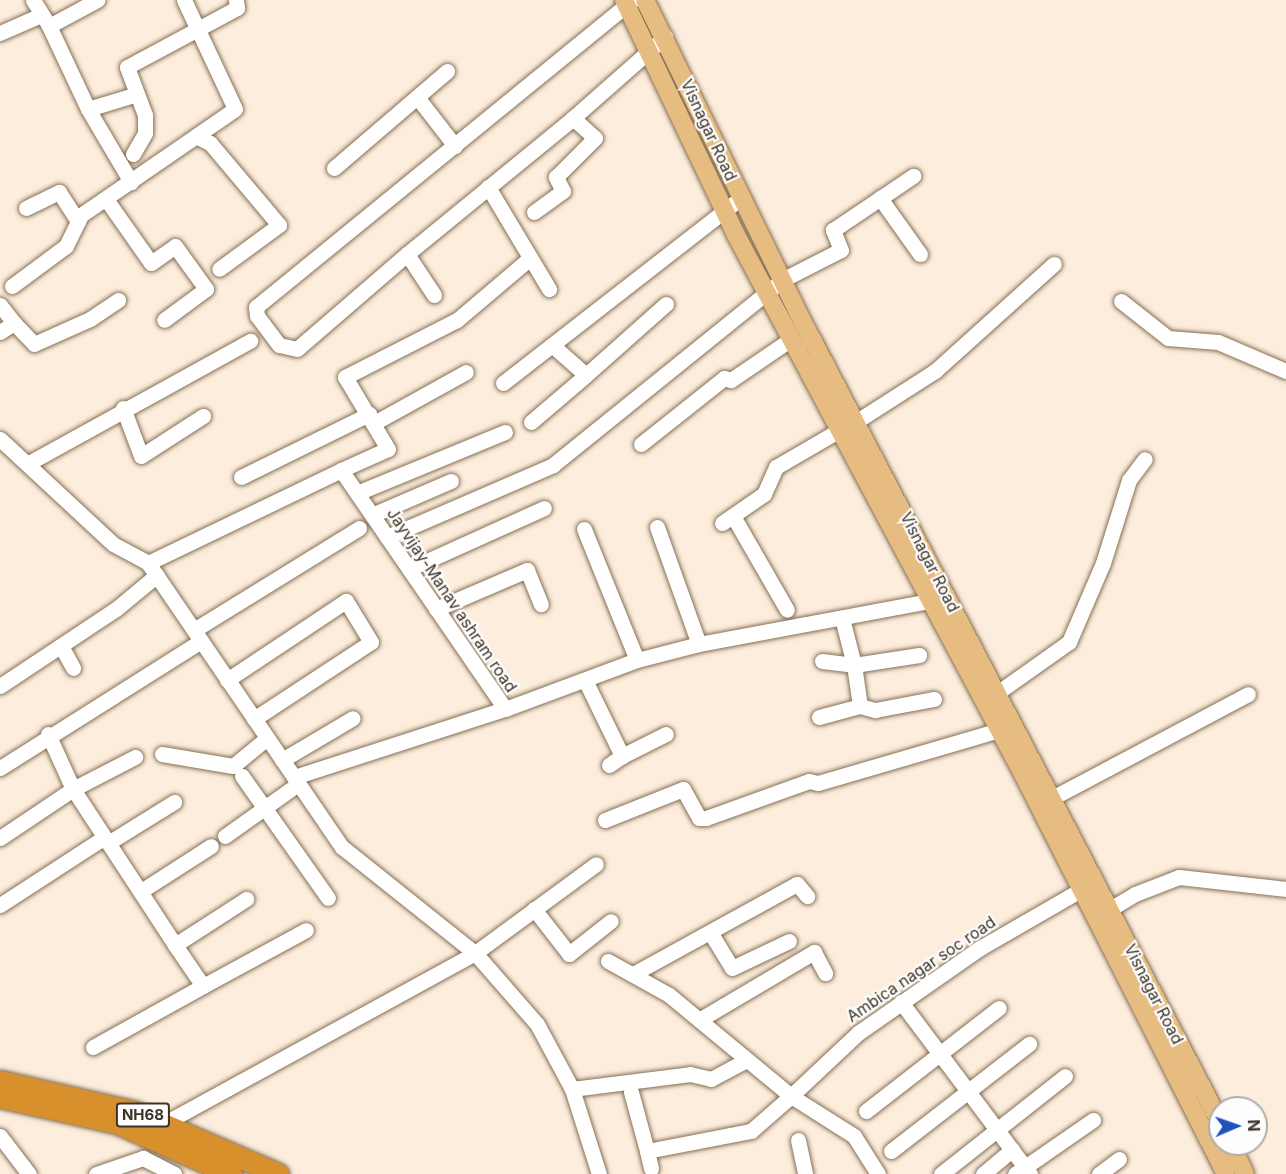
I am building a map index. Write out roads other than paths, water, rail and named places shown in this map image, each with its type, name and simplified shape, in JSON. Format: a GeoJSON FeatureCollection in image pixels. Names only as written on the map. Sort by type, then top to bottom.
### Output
{"type":"FeatureCollection","features":[{"type":"Feature","properties":{"kind":"highway","name":"NH68"},"geometry":{"type":"LineString","coordinates":[[0,1081],[135,1112],[278,1174]]}},
{"type":"Feature","properties":{"kind":"highway"},"geometry":{"type":"LineString","coordinates":[[0,1097],[117,1123],[208,1170],[231,1174]]}},
{"type":"Feature","properties":{"kind":"main road","name":"Visnagar Road"},"geometry":{"type":"LineString","coordinates":[[645,0],[782,280],[846,427],[940,599],[997,693],[1006,728],[1050,799],[1087,886],[1110,909],[1208,1099]]}},
{"type":"Feature","properties":{"kind":"main road"},"geometry":{"type":"LineString","coordinates":[[628,2],[648,51],[725,211],[791,339],[846,427]]}},
{"type":"Feature","properties":{"kind":"main road"},"geometry":{"type":"LineString","coordinates":[[940,599],[1087,886],[1223,1173]]}},
{"type":"Feature","properties":{"kind":"main road"},"geometry":{"type":"LineString","coordinates":[[1238,1156],[1245,1174]]}},
{"type":"Feature","properties":{"kind":"street"},"geometry":{"type":"LineString","coordinates":[[33,0],[88,109],[131,182]]}},
{"type":"Feature","properties":{"kind":"street"},"geometry":{"type":"LineString","coordinates":[[0,33],[45,20],[97,0]]}},
{"type":"Feature","properties":{"kind":"street"},"geometry":{"type":"LineString","coordinates":[[12,286],[66,246],[78,221],[235,109],[195,30],[184,0]]}},
{"type":"Feature","properties":{"kind":"street"},"geometry":{"type":"LineString","coordinates":[[133,154],[145,133],[145,115],[127,67],[237,8],[236,0]]}},
{"type":"Feature","properties":{"kind":"street"},"geometry":{"type":"LineString","coordinates":[[628,2],[256,307],[258,316],[279,345],[297,349],[407,254],[573,118],[665,37]]}},
{"type":"Feature","properties":{"kind":"street"},"geometry":{"type":"LineString","coordinates":[[334,168],[447,71]]}},
{"type":"Feature","properties":{"kind":"street"},"geometry":{"type":"LineString","coordinates":[[88,109],[137,94]]}},
{"type":"Feature","properties":{"kind":"street"},"geometry":{"type":"LineString","coordinates":[[417,97],[455,146]]}},
{"type":"Feature","properties":{"kind":"street"},"geometry":{"type":"LineString","coordinates":[[534,213],[563,191],[556,177],[595,138],[573,118]]}},
{"type":"Feature","properties":{"kind":"street"},"geometry":{"type":"LineString","coordinates":[[196,136],[210,143],[279,225],[219,269]]}},
{"type":"Feature","properties":{"kind":"street"},"geometry":{"type":"LineString","coordinates":[[387,537],[553,465],[782,280],[841,250],[833,230],[913,176]]}},
{"type":"Feature","properties":{"kind":"street"},"geometry":{"type":"LineString","coordinates":[[488,187],[549,289]]}},
{"type":"Feature","properties":{"kind":"street"},"geometry":{"type":"LineString","coordinates":[[26,208],[59,192],[78,221]]}},
{"type":"Feature","properties":{"kind":"street"},"geometry":{"type":"LineString","coordinates":[[503,383],[741,198]]}},
{"type":"Feature","properties":{"kind":"street"},"geometry":{"type":"LineString","coordinates":[[880,198],[921,254]]}},
{"type":"Feature","properties":{"kind":"street"},"geometry":{"type":"LineString","coordinates":[[106,199],[151,263],[176,246],[206,289],[164,320]]}},
{"type":"Feature","properties":{"kind":"street"},"geometry":{"type":"LineString","coordinates":[[407,254],[435,295]]}},
{"type":"Feature","properties":{"kind":"street"},"geometry":{"type":"LineString","coordinates":[[0,686],[116,609],[152,569],[341,470],[388,449],[345,377],[457,320],[530,258]]}},
{"type":"Feature","properties":{"kind":"street"},"geometry":{"type":"LineString","coordinates":[[787,610],[728,520],[764,494],[776,467],[846,427],[935,371],[1054,264]]}},
{"type":"Feature","properties":{"kind":"street"},"geometry":{"type":"LineString","coordinates":[[0,305],[34,344],[90,319],[118,300]]}},
{"type":"Feature","properties":{"kind":"street"},"geometry":{"type":"LineString","coordinates":[[1121,301],[1168,338],[1218,342],[1286,371]]}},
{"type":"Feature","properties":{"kind":"street"},"geometry":{"type":"LineString","coordinates":[[531,423],[666,304]]}},
{"type":"Feature","properties":{"kind":"street"},"geometry":{"type":"LineString","coordinates":[[0,332],[14,322]]}},
{"type":"Feature","properties":{"kind":"street"},"geometry":{"type":"LineString","coordinates":[[641,444],[724,378],[731,380],[791,339]]}},
{"type":"Feature","properties":{"kind":"street"},"geometry":{"type":"LineString","coordinates":[[27,464],[123,408],[250,341]]}},
{"type":"Feature","properties":{"kind":"street"},"geometry":{"type":"LineString","coordinates":[[552,345],[586,375]]}},
{"type":"Feature","properties":{"kind":"street"},"geometry":{"type":"LineString","coordinates":[[241,477],[371,419],[466,372]]}},
{"type":"Feature","properties":{"kind":"street"},"geometry":{"type":"LineString","coordinates":[[123,408],[141,456],[203,416]]}},
{"type":"Feature","properties":{"kind":"street"},"geometry":{"type":"LineString","coordinates":[[357,493],[505,432]]}},
{"type":"Feature","properties":{"kind":"street"},"geometry":{"type":"LineString","coordinates":[[0,439],[113,544],[152,569],[342,847],[475,952],[537,1024],[572,1089],[599,1174]]}},
{"type":"Feature","properties":{"kind":"street"},"geometry":{"type":"LineString","coordinates":[[997,693],[1069,642],[1103,563],[1129,480],[1145,459]]}},
{"type":"Feature","properties":{"kind":"street","name":"Jayvijay-Manav ashram road"},"geometry":{"type":"LineString","coordinates":[[341,470],[505,709],[637,660],[699,644],[940,599]]}},
{"type":"Feature","properties":{"kind":"street"},"geometry":{"type":"LineString","coordinates":[[372,515],[451,481]]}},
{"type":"Feature","properties":{"kind":"street"},"geometry":{"type":"LineString","coordinates":[[409,569],[544,508]]}},
{"type":"Feature","properties":{"kind":"street"},"geometry":{"type":"LineString","coordinates":[[657,527],[699,644]]}},
{"type":"Feature","properties":{"kind":"street"},"geometry":{"type":"LineString","coordinates":[[0,768],[359,528]]}},
{"type":"Feature","properties":{"kind":"street"},"geometry":{"type":"LineString","coordinates":[[584,528],[637,660]]}},
{"type":"Feature","properties":{"kind":"street"},"geometry":{"type":"LineString","coordinates":[[436,609],[527,570],[541,604]]}},
{"type":"Feature","properties":{"kind":"street"},"geometry":{"type":"LineString","coordinates":[[227,680],[346,601],[371,642],[254,719]]}},
{"type":"Feature","properties":{"kind":"street"},"geometry":{"type":"LineString","coordinates":[[842,618],[854,665],[860,706]]}},
{"type":"Feature","properties":{"kind":"street"},"geometry":{"type":"LineString","coordinates":[[61,646],[73,668]]}},
{"type":"Feature","properties":{"kind":"street"},"geometry":{"type":"LineString","coordinates":[[822,661],[854,665],[919,655]]}},
{"type":"Feature","properties":{"kind":"street"},"geometry":{"type":"LineString","coordinates":[[585,680],[622,756]]}},
{"type":"Feature","properties":{"kind":"street"},"geometry":{"type":"LineString","coordinates":[[1050,799],[1248,694]]}},
{"type":"Feature","properties":{"kind":"street"},"geometry":{"type":"LineString","coordinates":[[819,717],[860,706],[875,710],[934,699]]}},
{"type":"Feature","properties":{"kind":"street"},"geometry":{"type":"LineString","coordinates":[[225,836],[263,809],[296,780],[505,709]]}},
{"type":"Feature","properties":{"kind":"street"},"geometry":{"type":"LineString","coordinates":[[282,760],[352,718]]}},
{"type":"Feature","properties":{"kind":"street"},"geometry":{"type":"LineString","coordinates":[[605,820],[683,789],[699,818],[706,818],[809,781],[818,783],[1006,728]]}},
{"type":"Feature","properties":{"kind":"street"},"geometry":{"type":"LineString","coordinates":[[48,734],[73,789],[203,986]]}},
{"type":"Feature","properties":{"kind":"street"},"geometry":{"type":"LineString","coordinates":[[609,765],[666,734]]}},
{"type":"Feature","properties":{"kind":"street"},"geometry":{"type":"LineString","coordinates":[[162,754],[232,766],[267,738]]}},
{"type":"Feature","properties":{"kind":"street"},"geometry":{"type":"LineString","coordinates":[[0,838],[73,789],[135,757]]}},
{"type":"Feature","properties":{"kind":"street"},"geometry":{"type":"LineString","coordinates":[[242,776],[263,809],[328,898]]}},
{"type":"Feature","properties":{"kind":"street"},"geometry":{"type":"LineString","coordinates":[[0,904],[174,802]]}},
{"type":"Feature","properties":{"kind":"street"},"geometry":{"type":"LineString","coordinates":[[141,891],[211,846]]}},
{"type":"Feature","properties":{"kind":"street"},"geometry":{"type":"LineString","coordinates":[[163,1124],[475,952],[596,864]]}},
{"type":"Feature","properties":{"kind":"street"},"geometry":{"type":"LineString","coordinates":[[1110,909],[1135,894],[1179,877],[1286,889]]}},
{"type":"Feature","properties":{"kind":"street"},"geometry":{"type":"LineString","coordinates":[[633,974],[797,884],[807,896]]}},
{"type":"Feature","properties":{"kind":"street","name":"Ambica nagar soc road"},"geometry":{"type":"LineString","coordinates":[[647,1151],[751,1131],[858,1032],[980,948],[1087,886]]}},
{"type":"Feature","properties":{"kind":"street"},"geometry":{"type":"LineString","coordinates":[[175,945],[246,899]]}},
{"type":"Feature","properties":{"kind":"street"},"geometry":{"type":"LineString","coordinates":[[534,909],[569,954],[611,921]]}},
{"type":"Feature","properties":{"kind":"street"},"geometry":{"type":"LineString","coordinates":[[93,1047],[306,930]]}},
{"type":"Feature","properties":{"kind":"street"},"geometry":{"type":"LineString","coordinates":[[710,932],[732,968],[789,941]]}},
{"type":"Feature","properties":{"kind":"street"},"geometry":{"type":"LineString","coordinates":[[699,1020],[814,952],[825,973]]}},
{"type":"Feature","properties":{"kind":"street"},"geometry":{"type":"LineString","coordinates":[[609,961],[669,995],[791,1096],[854,1136],[878,1174]]}},
{"type":"Feature","properties":{"kind":"street"},"geometry":{"type":"LineString","coordinates":[[901,1002],[1012,1150],[1023,1172],[1093,1120]]}},
{"type":"Feature","properties":{"kind":"street"},"geometry":{"type":"LineString","coordinates":[[866,1111],[938,1052],[999,1008]]}},
{"type":"Feature","properties":{"kind":"street"},"geometry":{"type":"LineString","coordinates":[[891,1151],[1029,1044]]}},
{"type":"Feature","properties":{"kind":"street"},"geometry":{"type":"LineString","coordinates":[[572,1089],[690,1074],[711,1079],[746,1060]]}},
{"type":"Feature","properties":{"kind":"street"},"geometry":{"type":"LineString","coordinates":[[941,1174],[1065,1076]]}},
{"type":"Feature","properties":{"kind":"street"},"geometry":{"type":"LineString","coordinates":[[631,1092],[651,1169]]}},
{"type":"Feature","properties":{"kind":"street"},"geometry":{"type":"LineString","coordinates":[[0,1136],[29,1174]]}},
{"type":"Feature","properties":{"kind":"street"},"geometry":{"type":"LineString","coordinates":[[798,1140],[805,1174]]}},
{"type":"Feature","properties":{"kind":"street"},"geometry":{"type":"LineString","coordinates":[[983,1174],[1012,1150]]}},
{"type":"Feature","properties":{"kind":"street"},"geometry":{"type":"LineString","coordinates":[[1223,1173],[1232,1156]]}},
{"type":"Feature","properties":{"kind":"street"},"geometry":{"type":"LineString","coordinates":[[96,1174],[143,1158],[174,1174]]}},
{"type":"Feature","properties":{"kind":"street"},"geometry":{"type":"LineString","coordinates":[[1099,1174],[1119,1159]]}}]}
